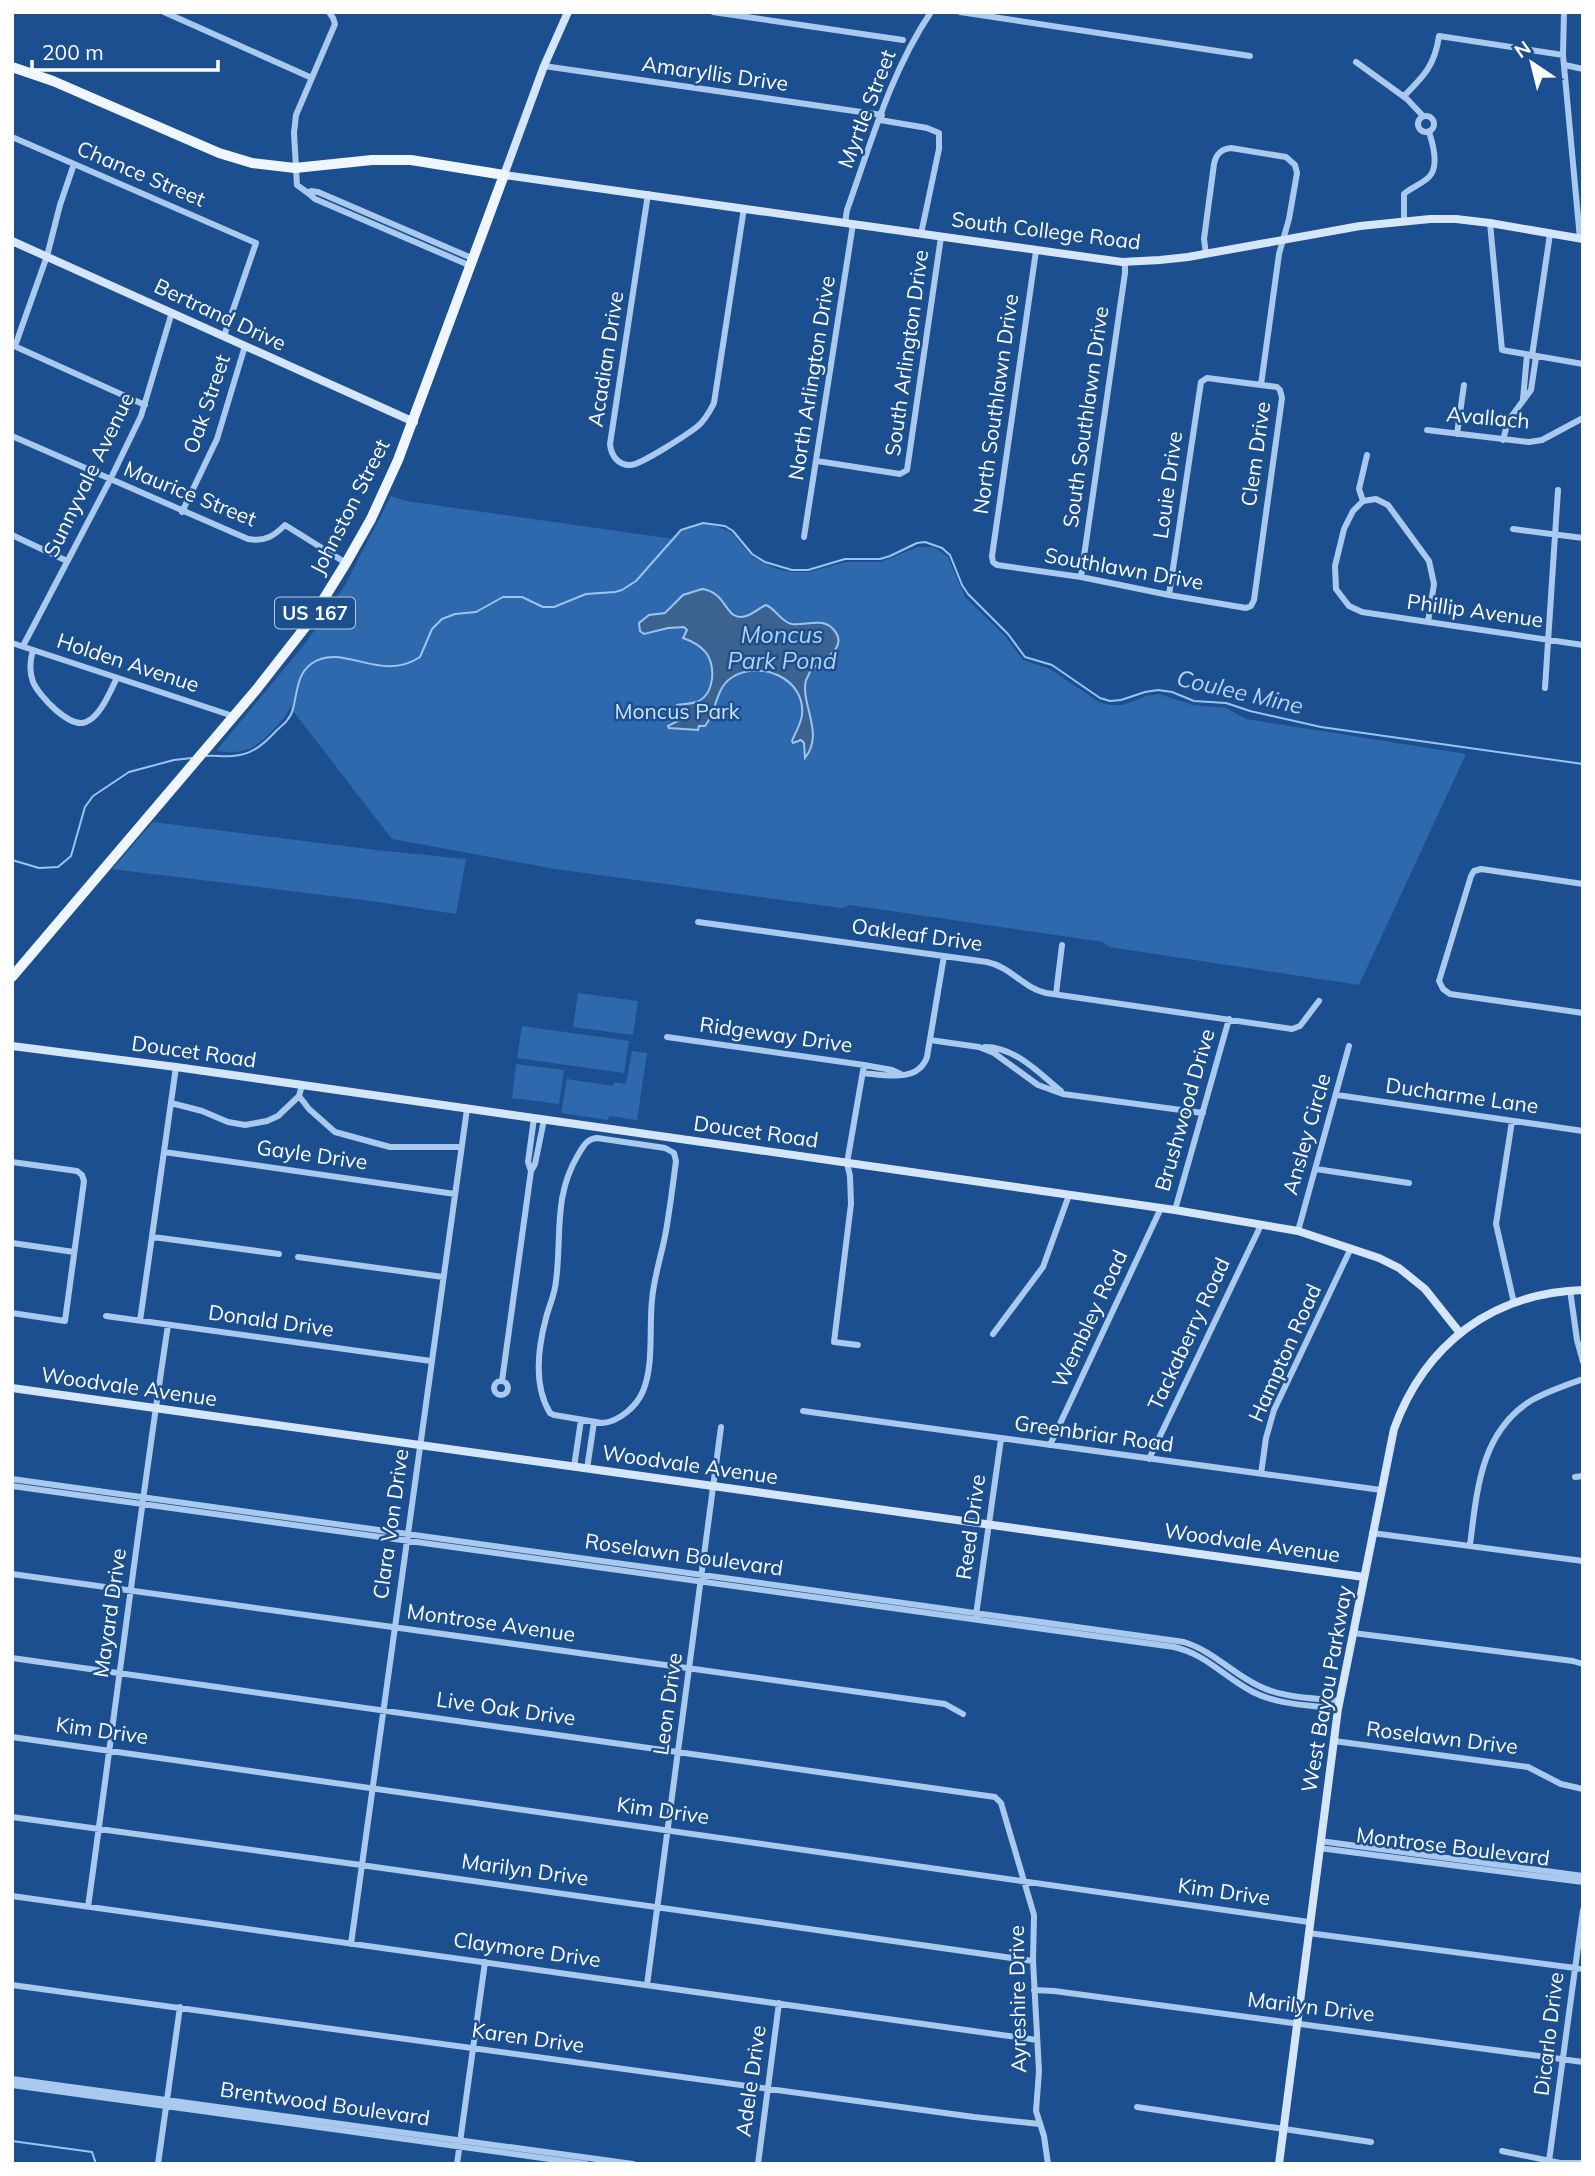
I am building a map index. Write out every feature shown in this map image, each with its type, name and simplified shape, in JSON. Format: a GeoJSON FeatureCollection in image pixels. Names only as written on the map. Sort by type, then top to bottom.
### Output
{"type":"FeatureCollection","features":[{"type":"Feature","properties":{"kind":"main road"},"geometry":{"type":"LineString","coordinates":[[12,67],[53,81],[219,153],[251,163],[295,167],[400,160],[505,175]]}},
{"type":"Feature","properties":{"kind":"main road","name":"Johnston Street"},"geometry":{"type":"LineString","coordinates":[[12,977],[310,621],[346,563],[393,473],[414,422],[505,175]]}},
{"type":"Feature","properties":{"kind":"street"},"geometry":{"type":"LineString","coordinates":[[164,12],[313,78]]}},
{"type":"Feature","properties":{"kind":"street","name":"Johnston Street"},"geometry":{"type":"LineString","coordinates":[[505,175],[544,66],[568,12]]}},
{"type":"Feature","properties":{"kind":"street"},"geometry":{"type":"LineString","coordinates":[[713,12],[903,40]]}},
{"type":"Feature","properties":{"kind":"street","name":"Myrtle Street"},"geometry":{"type":"LineString","coordinates":[[849,223],[847,210],[881,117],[909,47],[931,12]]}},
{"type":"Feature","properties":{"kind":"street"},"geometry":{"type":"LineString","coordinates":[[960,12],[1250,56]]}},
{"type":"Feature","properties":{"kind":"street"},"geometry":{"type":"LineString","coordinates":[[1564,12],[1563,55],[1582,239]]}},
{"type":"Feature","properties":{"kind":"street"},"geometry":{"type":"LineString","coordinates":[[331,15],[335,24],[295,121],[297,185],[314,199],[365,216],[472,263]]}},
{"type":"Feature","properties":{"kind":"street"},"geometry":{"type":"LineString","coordinates":[[1404,96],[1430,66],[1436,54],[1439,36],[1563,55]]}},
{"type":"Feature","properties":{"kind":"street"},"geometry":{"type":"LineString","coordinates":[[1356,62],[1404,96],[1423,116],[1433,119],[1434,125],[1429,132],[1433,173],[1404,194],[1404,220]]}},
{"type":"Feature","properties":{"kind":"street"},"geometry":{"type":"LineString","coordinates":[[1565,65],[1583,69]]}},
{"type":"Feature","properties":{"kind":"street","name":"Amaryllis Drive"},"geometry":{"type":"LineString","coordinates":[[544,66],[881,117],[936,131],[940,137],[921,234]]}},
{"type":"Feature","properties":{"kind":"street"},"geometry":{"type":"LineString","coordinates":[[1423,116],[1418,127],[1429,132]]}},
{"type":"Feature","properties":{"kind":"street","name":"Chance Street"},"geometry":{"type":"LineString","coordinates":[[12,137],[256,243],[224,336]]}},
{"type":"Feature","properties":{"kind":"street","name":"Clem Drive"},"geometry":{"type":"LineString","coordinates":[[1206,254],[1204,239],[1217,155],[1228,148],[1289,159],[1295,165],[1297,179],[1279,254],[1261,385],[1277,387],[1282,398],[1251,606]]}},
{"type":"Feature","properties":{"kind":"street"},"geometry":{"type":"LineString","coordinates":[[74,164],[47,256],[14,346],[145,405]]}},
{"type":"Feature","properties":{"kind":"street","name":"South College Road"},"geometry":{"type":"LineString","coordinates":[[505,175],[1036,251],[1125,261],[1206,254],[1404,220],[1456,219],[1582,239]]}},
{"type":"Feature","properties":{"kind":"street","name":"Acadian Drive"},"geometry":{"type":"LineString","coordinates":[[648,194],[610,444],[613,455],[627,466],[639,463],[699,425],[714,403],[744,208]]}},
{"type":"Feature","properties":{"kind":"street","name":"North Arlington Drive"},"geometry":{"type":"LineString","coordinates":[[804,537],[849,223]]}},
{"type":"Feature","properties":{"kind":"street"},"geometry":{"type":"LineString","coordinates":[[1490,223],[1502,350],[1583,364]]}},
{"type":"Feature","properties":{"kind":"street"},"geometry":{"type":"LineString","coordinates":[[1503,440],[1507,421],[1522,401],[1532,356],[1550,234]]}},
{"type":"Feature","properties":{"kind":"street","name":"South Arlington Drive"},"geometry":{"type":"LineString","coordinates":[[817,461],[900,474],[904,473],[909,464],[941,237]]}},
{"type":"Feature","properties":{"kind":"street","name":"Bertrand Drive"},"geometry":{"type":"LineString","coordinates":[[12,241],[414,422]]}},
{"type":"Feature","properties":{"kind":"street","name":"North Southlawn Drive"},"geometry":{"type":"LineString","coordinates":[[993,562],[1036,251]]}},
{"type":"Feature","properties":{"kind":"street","name":"South Southlawn Drive"},"geometry":{"type":"LineString","coordinates":[[1081,577],[1125,261]]}},
{"type":"Feature","properties":{"kind":"street","name":"Sunnyvale Avenue"},"geometry":{"type":"LineString","coordinates":[[23,646],[110,480],[145,405],[172,312]]}},
{"type":"Feature","properties":{"kind":"street","name":"Oak Street"},"geometry":{"type":"LineString","coordinates":[[182,512],[217,439],[245,346]]}},
{"type":"Feature","properties":{"kind":"street","name":"Louie Drive"},"geometry":{"type":"LineString","coordinates":[[1170,595],[1199,386],[1202,380],[1207,378],[1261,385]]}},
{"type":"Feature","properties":{"kind":"street"},"geometry":{"type":"LineString","coordinates":[[1458,434],[1464,385]]}},
{"type":"Feature","properties":{"kind":"street","name":"Avallach"},"geometry":{"type":"LineString","coordinates":[[1427,429],[1529,442],[1542,440],[1583,418]]}},
{"type":"Feature","properties":{"kind":"street","name":"Maurice Street"},"geometry":{"type":"LineString","coordinates":[[12,436],[182,512],[252,540],[270,538],[285,525],[346,563]]}},
{"type":"Feature","properties":{"kind":"street"},"geometry":{"type":"LineString","coordinates":[[1367,455],[1359,489],[1363,501],[1376,499],[1388,505],[1429,561],[1434,584],[1428,622]]}},
{"type":"Feature","properties":{"kind":"street"},"geometry":{"type":"LineString","coordinates":[[1545,688],[1558,490]]}},
{"type":"Feature","properties":{"kind":"street","name":"Phillip Avenue"},"geometry":{"type":"LineString","coordinates":[[1363,501],[1353,511],[1344,529],[1337,554],[1334,575],[1336,589],[1343,601],[1362,612],[1583,645]]}},
{"type":"Feature","properties":{"kind":"street"},"geometry":{"type":"LineString","coordinates":[[1513,529],[1583,538]]}},
{"type":"Feature","properties":{"kind":"street"},"geometry":{"type":"LineString","coordinates":[[12,536],[67,561]]}},
{"type":"Feature","properties":{"kind":"street","name":"Southlawn Drive"},"geometry":{"type":"LineString","coordinates":[[993,562],[1001,567],[1081,577],[1246,608],[1251,606]]}},
{"type":"Feature","properties":{"kind":"street","name":"Holden Avenue"},"geometry":{"type":"LineString","coordinates":[[12,643],[233,716]]}},
{"type":"Feature","properties":{"kind":"street"},"geometry":{"type":"LineString","coordinates":[[33,650],[30,665],[35,686],[56,710],[73,722],[82,723],[93,717],[117,678]]}},
{"type":"Feature","properties":{"kind":"street"},"geometry":{"type":"LineString","coordinates":[[1583,884],[1481,869],[1474,871],[1440,981],[1443,989],[1450,993],[1583,1013]]}},
{"type":"Feature","properties":{"kind":"street","name":"Oakleaf Drive"},"geometry":{"type":"LineString","coordinates":[[698,922],[999,964],[1041,992],[1294,1029],[1300,1026],[1319,1001]]}},
{"type":"Feature","properties":{"kind":"street"},"geometry":{"type":"LineString","coordinates":[[1056,994],[1062,945]]}},
{"type":"Feature","properties":{"kind":"street"},"geometry":{"type":"LineString","coordinates":[[863,1073],[893,1076],[913,1073],[922,1067],[927,1057],[944,956]]}},
{"type":"Feature","properties":{"kind":"street","name":"Brushwood Drive"},"geometry":{"type":"LineString","coordinates":[[1175,1210],[1229,1019]]}},
{"type":"Feature","properties":{"kind":"street","name":"Ridgeway Drive"},"geometry":{"type":"LineString","coordinates":[[667,1037],[864,1065],[847,1163],[851,1203],[834,1342],[858,1345]]}},
{"type":"Feature","properties":{"kind":"street"},"geometry":{"type":"LineString","coordinates":[[930,1040],[995,1047],[1010,1053],[1034,1068],[1063,1094]]}},
{"type":"Feature","properties":{"kind":"street","name":"Doucet Road"},"geometry":{"type":"LineString","coordinates":[[12,1043],[1175,1210],[1297,1231],[1351,1248],[1408,1274],[1425,1289],[1460,1333]]}},
{"type":"Feature","properties":{"kind":"street","name":"Ansley Circle"},"geometry":{"type":"LineString","coordinates":[[1297,1231],[1349,1046]]}},
{"type":"Feature","properties":{"kind":"street"},"geometry":{"type":"LineString","coordinates":[[979,1047],[994,1054],[1038,1085],[1063,1094],[1203,1113]]}},
{"type":"Feature","properties":{"kind":"street"},"geometry":{"type":"LineString","coordinates":[[864,1065],[903,1074]]}},
{"type":"Feature","properties":{"kind":"street"},"geometry":{"type":"LineString","coordinates":[[140,1321],[176,1067]]}},
{"type":"Feature","properties":{"kind":"street"},"geometry":{"type":"LineString","coordinates":[[171,1103],[245,1125],[278,1116],[299,1096],[302,1085]]}},
{"type":"Feature","properties":{"kind":"street"},"geometry":{"type":"LineString","coordinates":[[299,1096],[309,1109],[335,1132],[390,1146],[461,1147]]}},
{"type":"Feature","properties":{"kind":"street","name":"Ducharme Lane"},"geometry":{"type":"LineString","coordinates":[[1337,1096],[1583,1131]]}},
{"type":"Feature","properties":{"kind":"street","name":"Clara Von Drive"},"geometry":{"type":"LineString","coordinates":[[352,1944],[467,1109]]}},
{"type":"Feature","properties":{"kind":"street"},"geometry":{"type":"LineString","coordinates":[[531,1171],[528,1162],[534,1118]]}},
{"type":"Feature","properties":{"kind":"street"},"geometry":{"type":"LineString","coordinates":[[502,1381],[531,1171],[535,1164],[544,1120]]}},
{"type":"Feature","properties":{"kind":"street"},"geometry":{"type":"LineString","coordinates":[[1512,1121],[1496,1224],[1514,1303]]}},
{"type":"Feature","properties":{"kind":"street"},"geometry":{"type":"LineString","coordinates":[[592,1139],[665,1148],[674,1153],[676,1161],[666,1232],[652,1300],[651,1342],[644,1388],[636,1401],[618,1418],[607,1423],[550,1413],[538,1367],[545,1320],[557,1280],[558,1229],[565,1184],[583,1147],[592,1139],[593,1126]]}},
{"type":"Feature","properties":{"kind":"street","name":"Gayle Drive"},"geometry":{"type":"LineString","coordinates":[[164,1152],[455,1194]]}},
{"type":"Feature","properties":{"kind":"street"},"geometry":{"type":"LineString","coordinates":[[12,1162],[77,1171],[84,1181],[65,1321],[12,1313]]}},
{"type":"Feature","properties":{"kind":"street"},"geometry":{"type":"LineString","coordinates":[[1316,1169],[1409,1183]]}},
{"type":"Feature","properties":{"kind":"street"},"geometry":{"type":"LineString","coordinates":[[993,1334],[1043,1267],[1069,1195]]}},
{"type":"Feature","properties":{"kind":"street","name":"Wembley Road"},"geometry":{"type":"LineString","coordinates":[[1049,1445],[1161,1208]]}},
{"type":"Feature","properties":{"kind":"street","name":"Tackaberry Road"},"geometry":{"type":"LineString","coordinates":[[1149,1459],[1261,1225]]}},
{"type":"Feature","properties":{"kind":"street"},"geometry":{"type":"LineString","coordinates":[[153,1237],[279,1254]]}},
{"type":"Feature","properties":{"kind":"street"},"geometry":{"type":"LineString","coordinates":[[12,1243],[74,1252]]}},
{"type":"Feature","properties":{"kind":"street","name":"Hampton Road"},"geometry":{"type":"LineString","coordinates":[[1261,1474],[1266,1438],[1274,1410],[1351,1248]]}},
{"type":"Feature","properties":{"kind":"street"},"geometry":{"type":"LineString","coordinates":[[298,1257],[443,1277]]}},
{"type":"Feature","properties":{"kind":"street"},"geometry":{"type":"LineString","coordinates":[[1570,1290],[1583,1362]]}},
{"type":"Feature","properties":{"kind":"street","name":"West Bayou Parkway"},"geometry":{"type":"LineString","coordinates":[[1279,2164],[1339,1705],[1394,1429],[1408,1396],[1430,1362],[1460,1333],[1489,1314],[1514,1303],[1544,1294],[1583,1290]]}},
{"type":"Feature","properties":{"kind":"street","name":"Donald Drive"},"geometry":{"type":"LineString","coordinates":[[106,1316],[431,1361]]}},
{"type":"Feature","properties":{"kind":"street","name":"Mayard Drive"},"geometry":{"type":"LineString","coordinates":[[88,1907],[168,1325]]}},
{"type":"Feature","properties":{"kind":"street"},"geometry":{"type":"LineString","coordinates":[[1470,1545],[1480,1474],[1494,1438],[1523,1406],[1542,1395],[1583,1379]]}},
{"type":"Feature","properties":{"kind":"street","name":"Woodvale Avenue"},"geometry":{"type":"LineString","coordinates":[[12,1388],[1364,1577]]}},
{"type":"Feature","properties":{"kind":"street","name":"Greenbriar Road"},"geometry":{"type":"LineString","coordinates":[[803,1411],[1381,1490]]}},
{"type":"Feature","properties":{"kind":"street"},"geometry":{"type":"LineString","coordinates":[[574,1467],[581,1420]]}},
{"type":"Feature","properties":{"kind":"street"},"geometry":{"type":"LineString","coordinates":[[587,1468],[594,1422]]}},
{"type":"Feature","properties":{"kind":"street","name":"Leon Drive"},"geometry":{"type":"LineString","coordinates":[[647,1985],[721,1427]]}},
{"type":"Feature","properties":{"kind":"street","name":"Reed Drive"},"geometry":{"type":"LineString","coordinates":[[975,1617],[1001,1439]]}},
{"type":"Feature","properties":{"kind":"street","name":"Roselawn Boulevard"},"geometry":{"type":"LineString","coordinates":[[12,1479],[66,1490]]}},
{"type":"Feature","properties":{"kind":"street","name":"Roselawn Boulevard"},"geometry":{"type":"LineString","coordinates":[[12,1486],[143,1500],[1174,1644],[1225,1669],[1253,1692],[1339,1705]]}},
{"type":"Feature","properties":{"kind":"street"},"geometry":{"type":"LineString","coordinates":[[1372,1532],[1583,1561]]}},
{"type":"Feature","properties":{"kind":"street","name":"Montrose Avenue"},"geometry":{"type":"LineString","coordinates":[[12,1574],[945,1704],[962,1714]]}},
{"type":"Feature","properties":{"kind":"street"},"geometry":{"type":"LineString","coordinates":[[1353,1633],[1583,1664]]}},
{"type":"Feature","properties":{"kind":"street","name":"Live Oak Drive"},"geometry":{"type":"LineString","coordinates":[[12,1658],[995,1797]]}},
{"type":"Feature","properties":{"kind":"street","name":"Kim Drive"},"geometry":{"type":"LineString","coordinates":[[12,1737],[1309,1922]]}},
{"type":"Feature","properties":{"kind":"street","name":"Roselawn Drive"},"geometry":{"type":"LineString","coordinates":[[1334,1741],[1528,1767],[1561,1784],[1583,1789]]}},
{"type":"Feature","properties":{"kind":"street","name":"Ayreshire Drive"},"geometry":{"type":"LineString","coordinates":[[995,1797],[1001,1803],[1034,1915],[1033,1961],[1038,2071],[1035,2111],[1044,2136],[1048,2164]]}},
{"type":"Feature","properties":{"kind":"street","name":"Marilyn Drive"},"geometry":{"type":"LineString","coordinates":[[12,1817],[1033,1961]]}},
{"type":"Feature","properties":{"kind":"street","name":"Montrose Boulevard"},"geometry":{"type":"LineString","coordinates":[[1320,1844],[1583,1876]]}},
{"type":"Feature","properties":{"kind":"street","name":"Montrose Boulevard"},"geometry":{"type":"LineString","coordinates":[[1320,1844],[1583,1882]]}},
{"type":"Feature","properties":{"kind":"street","name":"Claymore Drive"},"geometry":{"type":"LineString","coordinates":[[12,1896],[1037,2040]]}},
{"type":"Feature","properties":{"kind":"street","name":"Dicarlo Drive"},"geometry":{"type":"LineString","coordinates":[[1549,2161],[1579,1968],[1583,1910]]}},
{"type":"Feature","properties":{"kind":"street"},"geometry":{"type":"LineString","coordinates":[[1308,1933],[1579,1968]]}},
{"type":"Feature","properties":{"kind":"street"},"geometry":{"type":"LineString","coordinates":[[457,2164],[485,1962]]}},
{"type":"Feature","properties":{"kind":"street","name":"Karen Drive"},"geometry":{"type":"LineString","coordinates":[[12,1985],[1040,2124]]}},
{"type":"Feature","properties":{"kind":"street","name":"Marilyn Drive"},"geometry":{"type":"LineString","coordinates":[[1034,1990],[1583,2062]]}},
{"type":"Feature","properties":{"kind":"street","name":"Adele Drive"},"geometry":{"type":"LineString","coordinates":[[758,2164],[779,2003]]}},
{"type":"Feature","properties":{"kind":"street"},"geometry":{"type":"LineString","coordinates":[[158,2164],[180,2007]]}},
{"type":"Feature","properties":{"kind":"street","name":"Brentwood Boulevard"},"geometry":{"type":"LineString","coordinates":[[12,2079],[167,2103],[633,2164]]}},
{"type":"Feature","properties":{"kind":"street","name":"Brentwood Boulevard"},"geometry":{"type":"LineString","coordinates":[[12,2085],[167,2103]]}},
{"type":"Feature","properties":{"kind":"street"},"geometry":{"type":"LineString","coordinates":[[1137,2107],[1371,2142]]}},
{"type":"Feature","properties":{"kind":"street","name":"Brentwood Boulevard"},"geometry":{"type":"LineString","coordinates":[[460,2143],[586,2164]]}},
{"type":"Feature","properties":{"kind":"street"},"geometry":{"type":"LineString","coordinates":[[1502,2151],[1549,2161],[1583,2163]]}},
{"type":"Feature","properties":{"kind":"green space","name":"Moncus Park"},"geometry":{"type":"Polygon","coordinates":[[[391,496],[406,501],[674,539],[682,531],[703,524],[714,525],[732,533],[751,556],[776,569],[792,572],[809,572],[846,562],[881,562],[918,547],[933,547],[948,557],[965,597],[1006,637],[1023,660],[1050,669],[1099,702],[1123,705],[1159,694],[1193,705],[1226,708],[1246,719],[1466,754],[1359,985],[1109,947],[1103,942],[850,905],[842,908],[555,869],[392,839],[290,707],[273,730],[254,746],[234,752],[216,751],[308,640],[345,585],[391,496]]]}},
{"type":"Feature","properties":{"kind":"green space"},"geometry":{"type":"Polygon","coordinates":[[[153,822],[466,859],[456,914],[112,869],[153,822]]]}},
{"type":"Feature","properties":{"kind":"green space"},"geometry":{"type":"Polygon","coordinates":[[[578,993],[638,1001],[633,1035],[573,1027],[578,993]]]}},
{"type":"Feature","properties":{"kind":"green space"},"geometry":{"type":"Polygon","coordinates":[[[522,1026],[629,1041],[624,1073],[517,1058],[522,1026]]]}},
{"type":"Feature","properties":{"kind":"green space"},"geometry":{"type":"Polygon","coordinates":[[[632,1051],[647,1053],[637,1120],[609,1116],[608,1120],[561,1113],[567,1079],[613,1086],[614,1082],[626,1084],[632,1051]]]}},
{"type":"Feature","properties":{"kind":"green space"},"geometry":{"type":"Polygon","coordinates":[[[516,1064],[564,1070],[559,1104],[512,1098],[516,1064]]]}},
{"type":"Feature","properties":{"kind":"water","name":"Moncus Park Pond"},"geometry":{"type":"Polygon","coordinates":[[[702,589],[717,595],[734,615],[739,617],[749,615],[766,605],[788,623],[824,623],[838,636],[836,648],[811,670],[806,680],[806,699],[813,739],[805,758],[804,743],[801,740],[792,741],[802,715],[797,691],[789,682],[767,672],[742,673],[731,678],[722,688],[705,726],[699,726],[698,730],[669,728],[668,726],[680,718],[674,710],[677,705],[699,701],[708,692],[712,679],[710,659],[699,646],[683,638],[687,630],[684,627],[644,634],[640,631],[639,623],[649,615],[665,613],[683,595],[702,589]]]}},
{"type":"Feature","properties":{"kind":"waterway","name":"Coulee Mine"},"geometry":{"type":"LineString","coordinates":[[205,756],[239,755],[262,744],[291,715],[298,685],[306,668],[323,658],[335,657],[376,665],[405,664],[420,657],[432,629],[442,619],[455,614],[476,612],[503,597],[522,597],[543,607],[554,607],[586,594],[622,590],[636,581],[681,530],[703,523],[725,526],[733,531],[752,554],[765,562],[792,570],[808,570],[845,559],[880,559],[917,543],[925,542],[942,548],[950,555],[968,594],[1008,634],[1025,657],[1052,665],[1100,698],[1110,701],[1158,690],[1172,692],[1194,701],[1226,703],[1321,727],[1583,764]]}},
{"type":"Feature","properties":{"kind":"waterway","name":"Coulee Mine"},"geometry":{"type":"LineString","coordinates":[[12,860],[39,868],[58,867],[71,856],[85,807],[93,796],[129,772],[192,758]]}},
{"type":"Feature","properties":{"kind":"waterway"},"geometry":{"type":"LineString","coordinates":[[12,2141],[92,2152],[96,2164]]}}]}
